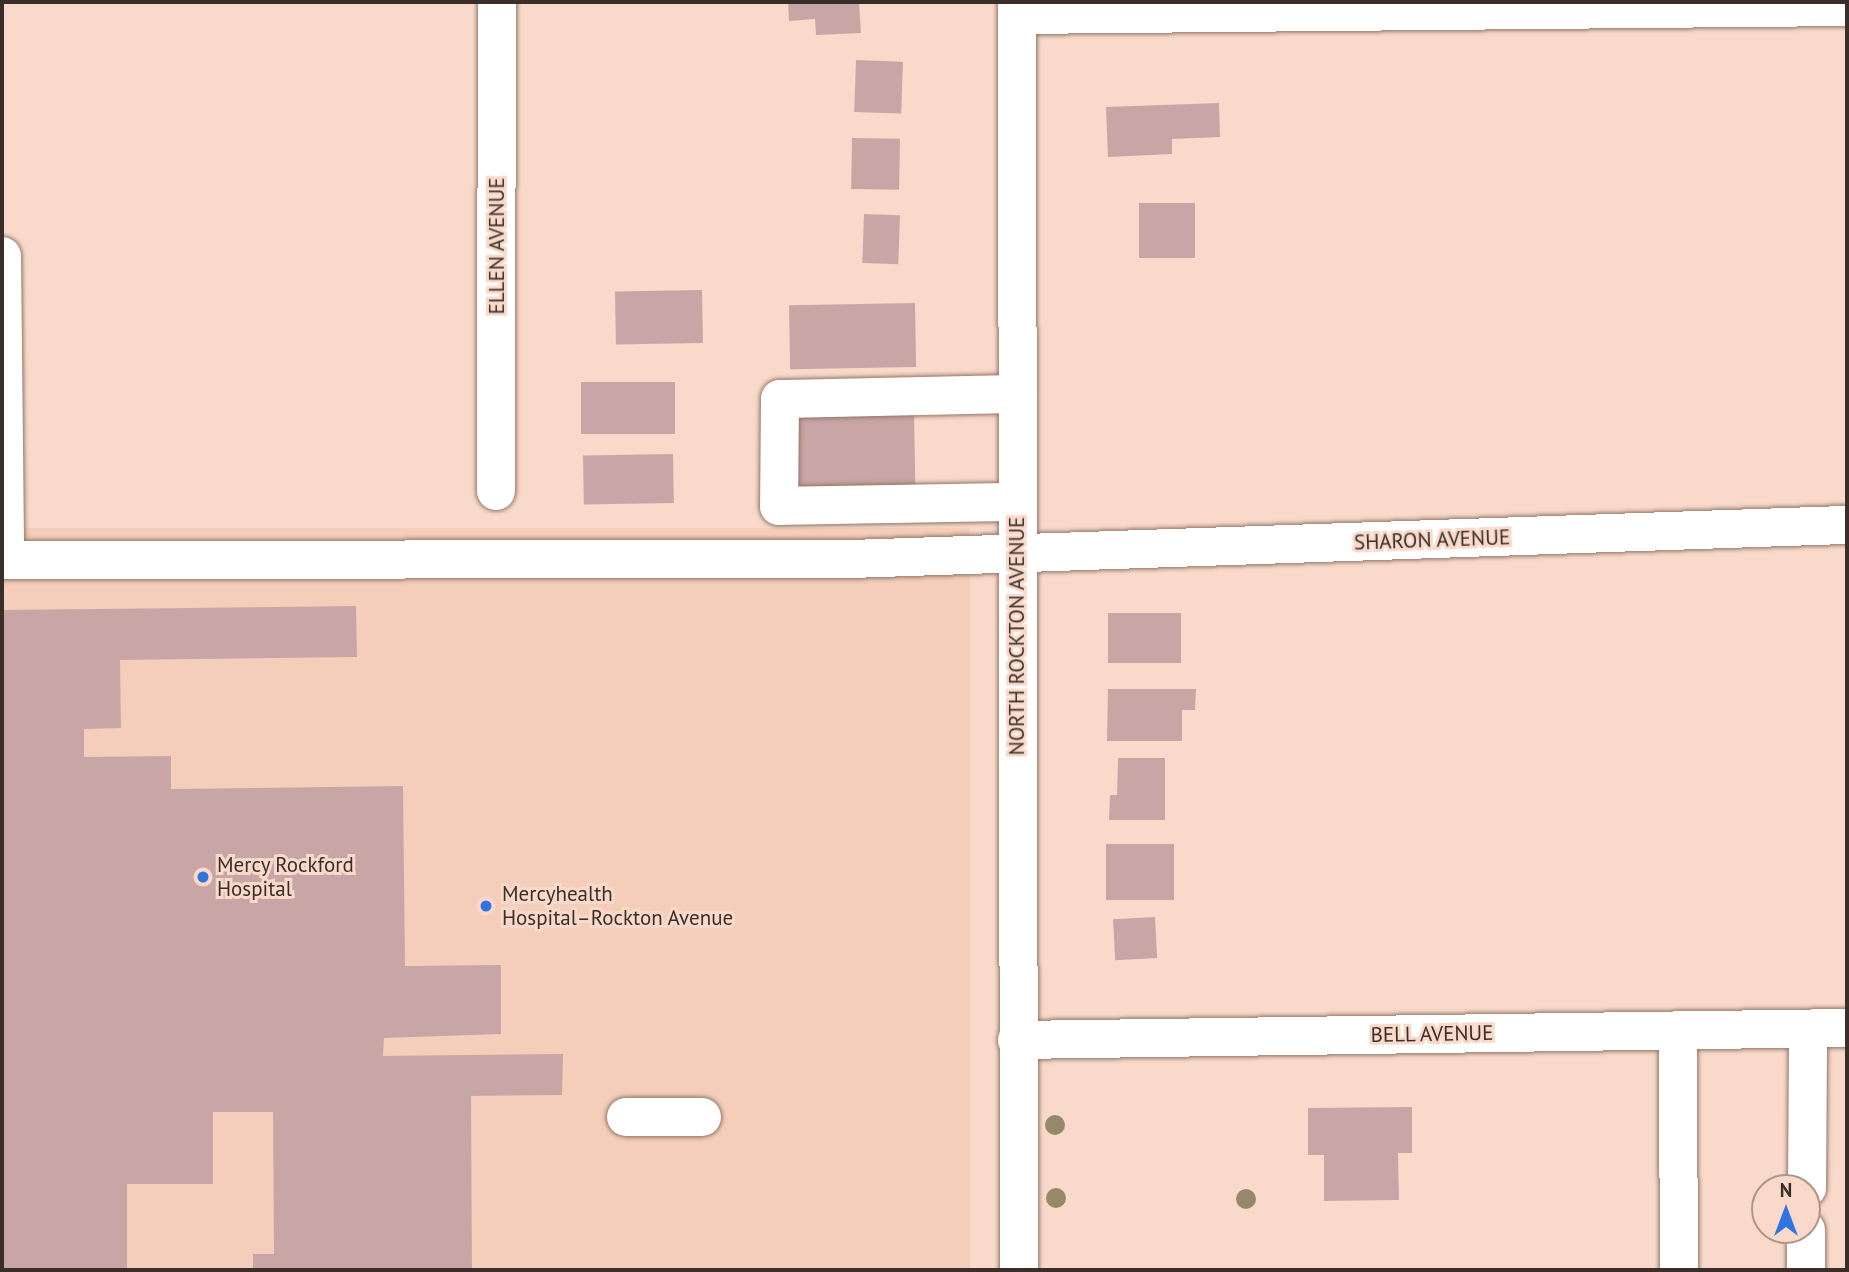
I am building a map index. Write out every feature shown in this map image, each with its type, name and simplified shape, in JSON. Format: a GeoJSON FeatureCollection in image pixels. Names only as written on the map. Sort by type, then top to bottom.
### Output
{"type":"FeatureCollection","features":[{"type":"Feature","properties":{"kind":"street","name":"ELLEN AVENUE"},"geometry":{"type":"LineString","coordinates":[[496,491],[497,2]]}},
{"type":"Feature","properties":{"kind":"street"},"geometry":{"type":"LineString","coordinates":[[1017,8],[1847,7]]}},
{"type":"Feature","properties":{"kind":"street","name":"NORTH ROCKTON AVENUE"},"geometry":{"type":"LineString","coordinates":[[1017,8],[1019,1270]]}},
{"type":"Feature","properties":{"kind":"street"},"geometry":{"type":"LineString","coordinates":[[2,256],[3,560]]}},
{"type":"Feature","properties":{"kind":"street"},"geometry":{"type":"LineString","coordinates":[[1018,394],[780,399],[779,506],[1018,502]]}},
{"type":"Feature","properties":{"kind":"street","name":"SHARON AVENUE"},"geometry":{"type":"LineString","coordinates":[[3,560],[1018,555],[1847,526]]}},
{"type":"Feature","properties":{"kind":"street","name":"BELL AVENUE"},"geometry":{"type":"LineString","coordinates":[[1017,1040],[1847,1028]]}},
{"type":"Feature","properties":{"kind":"street"},"geometry":{"type":"LineString","coordinates":[[1807,1174],[1808,1029]]}},
{"type":"Feature","properties":{"kind":"street"},"geometry":{"type":"LineString","coordinates":[[1678,1030],[1679,1270]]}},
{"type":"Feature","properties":{"kind":"street"},"geometry":{"type":"LineString","coordinates":[[626,1117],[702,1117]]}},
{"type":"Feature","properties":{"kind":"street"},"geometry":{"type":"LineString","coordinates":[[1806,1244],[1806,1270]]}},
{"type":"Feature","properties":{"kind":"shaded area","name":"Mercyhealth Hospital–Rockton Avenue"},"geometry":{"type":"Polygon","coordinates":[[[2,528],[970,528],[970,1270],[2,1270],[2,528]]]}},
{"type":"Feature","properties":{"kind":"building"},"geometry":{"type":"Polygon","coordinates":[[[788,2],[859,2],[861,33],[816,35],[815,19],[789,21],[788,2]]]}},
{"type":"Feature","properties":{"kind":"building"},"geometry":{"type":"Polygon","coordinates":[[[856,60],[903,62],[901,114],[854,112],[856,60]]]}},
{"type":"Feature","properties":{"kind":"building"},"geometry":{"type":"Polygon","coordinates":[[[1219,103],[1220,137],[1172,139],[1172,154],[1108,157],[1106,107],[1219,103]]]}},
{"type":"Feature","properties":{"kind":"building"},"geometry":{"type":"Polygon","coordinates":[[[852,138],[900,139],[899,190],[851,189],[852,138]]]}},
{"type":"Feature","properties":{"kind":"building"},"geometry":{"type":"Polygon","coordinates":[[[1139,203],[1195,203],[1195,258],[1139,258],[1139,203]]]}},
{"type":"Feature","properties":{"kind":"building"},"geometry":{"type":"Polygon","coordinates":[[[864,214],[900,215],[898,264],[862,263],[864,214]]]}},
{"type":"Feature","properties":{"kind":"building"},"geometry":{"type":"Polygon","coordinates":[[[702,290],[703,343],[616,345],[615,292],[702,290]]]}},
{"type":"Feature","properties":{"kind":"building"},"geometry":{"type":"Polygon","coordinates":[[[915,303],[916,367],[790,369],[789,305],[915,303]]]}},
{"type":"Feature","properties":{"kind":"building"},"geometry":{"type":"Polygon","coordinates":[[[581,382],[675,382],[675,434],[581,434],[581,382]]]}},
{"type":"Feature","properties":{"kind":"building"},"geometry":{"type":"Polygon","coordinates":[[[914,410],[915,491],[792,493],[791,412],[914,410]]]}},
{"type":"Feature","properties":{"kind":"building"},"geometry":{"type":"Polygon","coordinates":[[[673,454],[674,503],[584,505],[583,456],[673,454]]]}},
{"type":"Feature","properties":{"kind":"building","name":"Mercy Rockford Hospital"},"geometry":{"type":"Polygon","coordinates":[[[356,606],[357,657],[120,660],[121,728],[84,729],[84,757],[171,756],[171,789],[403,786],[405,966],[501,965],[501,1034],[384,1038],[383,1056],[563,1054],[562,1095],[471,1096],[472,1270],[253,1270],[253,1254],[274,1254],[273,1112],[213,1112],[213,1184],[127,1184],[127,1270],[2,1270],[2,610],[356,606]]]}},
{"type":"Feature","properties":{"kind":"building"},"geometry":{"type":"Polygon","coordinates":[[[1108,613],[1181,613],[1181,663],[1108,663],[1108,613]]]}},
{"type":"Feature","properties":{"kind":"building"},"geometry":{"type":"Polygon","coordinates":[[[1108,689],[1196,689],[1195,710],[1182,710],[1182,741],[1107,741],[1108,689]]]}},
{"type":"Feature","properties":{"kind":"building"},"geometry":{"type":"Polygon","coordinates":[[[1118,758],[1165,758],[1165,820],[1109,820],[1110,795],[1117,795],[1118,758]]]}},
{"type":"Feature","properties":{"kind":"building"},"geometry":{"type":"Polygon","coordinates":[[[1106,844],[1174,844],[1174,900],[1106,900],[1106,844]]]}},
{"type":"Feature","properties":{"kind":"building"},"geometry":{"type":"Polygon","coordinates":[[[1155,917],[1157,958],[1115,960],[1113,919],[1155,917]]]}},
{"type":"Feature","properties":{"kind":"building"},"geometry":{"type":"Polygon","coordinates":[[[1412,1107],[1412,1153],[1398,1153],[1399,1200],[1324,1201],[1324,1155],[1308,1155],[1308,1108],[1412,1107]]]}},
{"type":"Feature","properties":{"kind":"place","name":"Mercy Rockford Hospital"},"geometry":{"type":"Point","coordinates":[203,877]}},
{"type":"Feature","properties":{"kind":"place","name":"Mercyhealth Hospital–Rockton Avenue"},"geometry":{"type":"Point","coordinates":[486,906]}}]}
